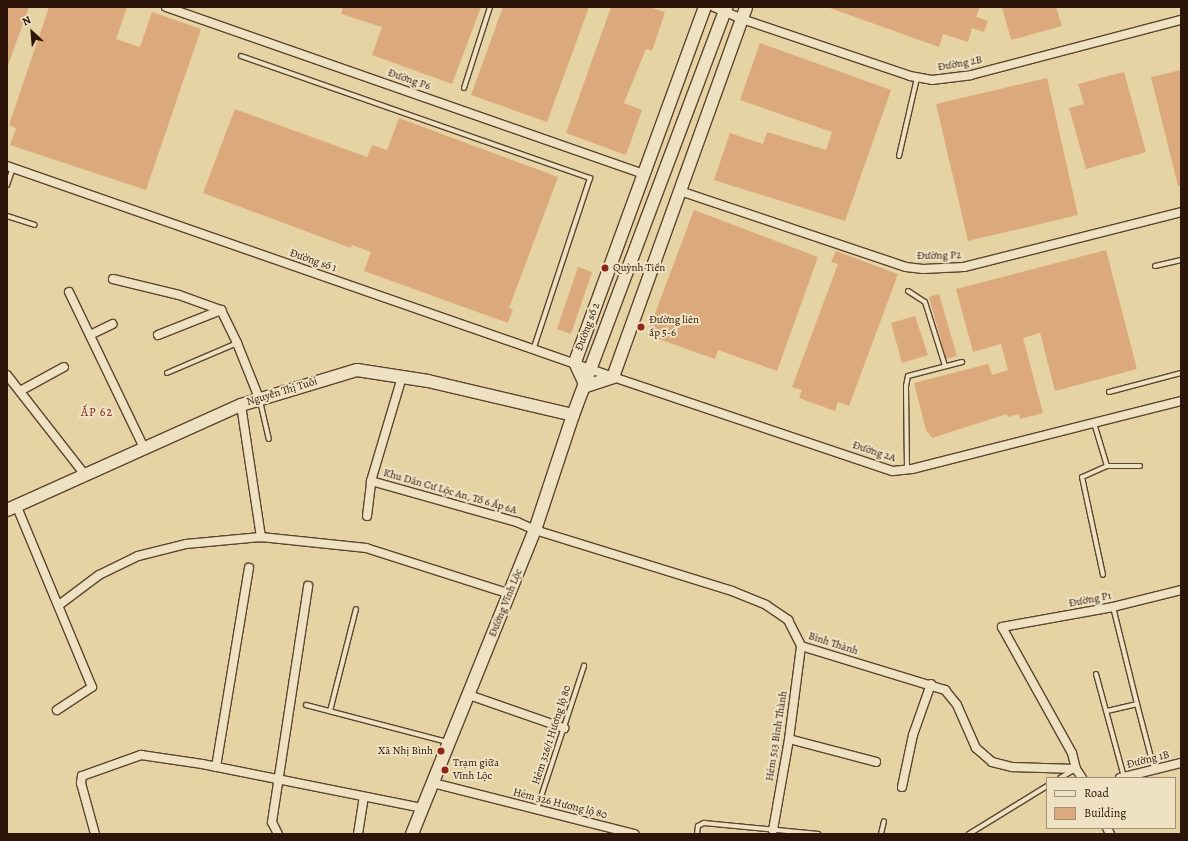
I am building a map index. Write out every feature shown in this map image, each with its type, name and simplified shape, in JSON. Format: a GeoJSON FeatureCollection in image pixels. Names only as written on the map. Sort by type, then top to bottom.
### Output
{"type":"FeatureCollection","features":[{"type":"Feature","properties":{"kind":"main road","name":"Đường số 2"},"geometry":{"type":"LineString","coordinates":[[586,386],[575,362],[705,7]]}},
{"type":"Feature","properties":{"kind":"main road"},"geometry":{"type":"LineString","coordinates":[[586,386],[612,377],[746,7]]}},
{"type":"Feature","properties":{"kind":"main road","name":"Đường số 2"},"geometry":{"type":"LineString","coordinates":[[591,368],[721,8]]}},
{"type":"Feature","properties":{"kind":"main road","name":"Đường Vĩnh Lộc"},"geometry":{"type":"LineString","coordinates":[[412,834],[535,530],[573,415],[586,386],[591,368]]}},
{"type":"Feature","properties":{"kind":"main road","name":"Nguyễn Thị Tuôi"},"geometry":{"type":"LineString","coordinates":[[12,508],[241,405],[259,398],[357,370],[402,377],[573,415]]}},
{"type":"Feature","properties":{"kind":"street","name":"Đường P6"},"geometry":{"type":"LineString","coordinates":[[166,7],[644,174]]}},
{"type":"Feature","properties":{"kind":"street","name":"Đường 2B"},"geometry":{"type":"LineString","coordinates":[[721,8],[742,19],[917,78],[932,80],[971,75],[1181,20]]}},
{"type":"Feature","properties":{"kind":"street","name":"Đường số 1"},"geometry":{"type":"LineString","coordinates":[[10,167],[534,347],[612,377]]}},
{"type":"Feature","properties":{"kind":"street","name":"Đường P2"},"geometry":{"type":"LineString","coordinates":[[680,191],[906,267],[923,269],[964,267],[1181,212]]}},
{"type":"Feature","properties":{"kind":"street"},"geometry":{"type":"LineString","coordinates":[[113,279],[179,295],[220,310],[237,343],[259,398]]}},
{"type":"Feature","properties":{"kind":"street"},"geometry":{"type":"LineString","coordinates":[[68,292],[144,448]]}},
{"type":"Feature","properties":{"kind":"street"},"geometry":{"type":"LineString","coordinates":[[158,335],[220,310]]}},
{"type":"Feature","properties":{"kind":"street"},"geometry":{"type":"LineString","coordinates":[[90,335],[113,324]]}},
{"type":"Feature","properties":{"kind":"street"},"geometry":{"type":"LineString","coordinates":[[20,391],[64,367]]}},
{"type":"Feature","properties":{"kind":"street"},"geometry":{"type":"LineString","coordinates":[[7,375],[86,476]]}},
{"type":"Feature","properties":{"kind":"street","name":"Khu Dân Cư Lộc An, Tổ 6 Ấp 6A"},"geometry":{"type":"LineString","coordinates":[[402,377],[371,481],[518,522],[535,530]]}},
{"type":"Feature","properties":{"kind":"street","name":"Đường 2A"},"geometry":{"type":"LineString","coordinates":[[612,377],[892,471],[907,470],[1181,401]]}},
{"type":"Feature","properties":{"kind":"street"},"geometry":{"type":"LineString","coordinates":[[241,405],[261,537]]}},
{"type":"Feature","properties":{"kind":"street"},"geometry":{"type":"LineString","coordinates":[[367,516],[371,481]]}},
{"type":"Feature","properties":{"kind":"street"},"geometry":{"type":"LineString","coordinates":[[12,508],[59,605],[92,688],[56,710]]}},
{"type":"Feature","properties":{"kind":"street","name":"Bình Thành"},"geometry":{"type":"LineString","coordinates":[[535,530],[732,591],[766,605],[788,620],[801,646],[931,684],[945,690],[953,699],[976,748],[986,758],[1012,767],[1076,769]]}},
{"type":"Feature","properties":{"kind":"street"},"geometry":{"type":"LineString","coordinates":[[59,605],[99,575],[138,556],[186,544],[261,537],[366,548],[510,594]]}},
{"type":"Feature","properties":{"kind":"street"},"geometry":{"type":"LineString","coordinates":[[216,767],[248,568]]}},
{"type":"Feature","properties":{"kind":"street"},"geometry":{"type":"LineString","coordinates":[[278,834],[273,828],[272,822],[281,780],[308,586]]}},
{"type":"Feature","properties":{"kind":"street","name":"Đường P1"},"geometry":{"type":"LineString","coordinates":[[1076,769],[1072,753],[1002,627],[1113,607],[1181,590]]}},
{"type":"Feature","properties":{"kind":"street","name":"Hẻm 513 Bình Thành"},"geometry":{"type":"LineString","coordinates":[[772,832],[789,739],[801,646]]}},
{"type":"Feature","properties":{"kind":"street"},"geometry":{"type":"LineString","coordinates":[[902,787],[913,735],[931,684]]}},
{"type":"Feature","properties":{"kind":"street"},"geometry":{"type":"LineString","coordinates":[[469,695],[564,728]]}},
{"type":"Feature","properties":{"kind":"street"},"geometry":{"type":"LineString","coordinates":[[789,739],[876,762]]}},
{"type":"Feature","properties":{"kind":"street"},"geometry":{"type":"LineString","coordinates":[[95,834],[81,783],[83,774],[141,755],[216,767],[422,808]]}},
{"type":"Feature","properties":{"kind":"street","name":"Đường 1B"},"geometry":{"type":"LineString","coordinates":[[1126,777],[1181,763]]}},
{"type":"Feature","properties":{"kind":"street"},"geometry":{"type":"LineString","coordinates":[[1076,769],[1081,777]]}},
{"type":"Feature","properties":{"kind":"street","name":"Hẻm 326 Hương lộ 80"},"geometry":{"type":"LineString","coordinates":[[433,783],[635,834]]}},
{"type":"Feature","properties":{"kind":"street"},"geometry":{"type":"LineString","coordinates":[[358,834],[364,797]]}},
{"type":"Feature","properties":{"kind":"lane"},"geometry":{"type":"LineString","coordinates":[[464,88],[490,7]]}},
{"type":"Feature","properties":{"kind":"lane"},"geometry":{"type":"LineString","coordinates":[[241,56],[590,178],[534,347]]}},
{"type":"Feature","properties":{"kind":"lane"},"geometry":{"type":"LineString","coordinates":[[899,156],[917,78]]}},
{"type":"Feature","properties":{"kind":"lane"},"geometry":{"type":"LineString","coordinates":[[7,185],[10,167]]}},
{"type":"Feature","properties":{"kind":"lane"},"geometry":{"type":"LineString","coordinates":[[7,216],[35,225]]}},
{"type":"Feature","properties":{"kind":"lane"},"geometry":{"type":"LineString","coordinates":[[1155,266],[1181,260]]}},
{"type":"Feature","properties":{"kind":"lane"},"geometry":{"type":"LineString","coordinates":[[908,291],[925,302],[945,366]]}},
{"type":"Feature","properties":{"kind":"lane"},"geometry":{"type":"LineString","coordinates":[[167,373],[237,343]]}},
{"type":"Feature","properties":{"kind":"lane"},"geometry":{"type":"LineString","coordinates":[[907,470],[907,378],[911,374],[962,362]]}},
{"type":"Feature","properties":{"kind":"lane"},"geometry":{"type":"LineString","coordinates":[[1109,392],[1181,374]]}},
{"type":"Feature","properties":{"kind":"lane"},"geometry":{"type":"LineString","coordinates":[[259,398],[269,439]]}},
{"type":"Feature","properties":{"kind":"lane"},"geometry":{"type":"LineString","coordinates":[[1094,423],[1107,466]]}},
{"type":"Feature","properties":{"kind":"lane"},"geometry":{"type":"LineString","coordinates":[[1103,575],[1082,478],[1107,466],[1140,466]]}},
{"type":"Feature","properties":{"kind":"lane"},"geometry":{"type":"LineString","coordinates":[[1113,607],[1154,769]]}},
{"type":"Feature","properties":{"kind":"lane"},"geometry":{"type":"LineString","coordinates":[[330,711],[356,609]]}},
{"type":"Feature","properties":{"kind":"lane","name":"Hẻm 326/1 Hương lộ 80"},"geometry":{"type":"LineString","coordinates":[[537,810],[584,666]]}},
{"type":"Feature","properties":{"kind":"lane"},"geometry":{"type":"LineString","coordinates":[[1096,674],[1107,711],[1122,777]]}},
{"type":"Feature","properties":{"kind":"lane"},"geometry":{"type":"LineString","coordinates":[[1107,711],[1137,704]]}},
{"type":"Feature","properties":{"kind":"lane"},"geometry":{"type":"LineString","coordinates":[[306,705],[450,742]]}},
{"type":"Feature","properties":{"kind":"lane"},"geometry":{"type":"LineString","coordinates":[[1062,777],[1076,769]]}},
{"type":"Feature","properties":{"kind":"lane"},"geometry":{"type":"LineString","coordinates":[[969,834],[1046,787]]}},
{"type":"Feature","properties":{"kind":"lane"},"geometry":{"type":"LineString","coordinates":[[881,834],[884,821]]}},
{"type":"Feature","properties":{"kind":"lane"},"geometry":{"type":"LineString","coordinates":[[697,834],[698,826],[704,823],[772,832],[818,834]]}},
{"type":"Feature","properties":{"kind":"building"},"geometry":{"type":"Polygon","coordinates":[[[7,7],[29,7],[8,65],[7,64],[7,7]]]}},
{"type":"Feature","properties":{"kind":"building"},"geometry":{"type":"Polygon","coordinates":[[[49,7],[127,7],[116,39],[140,47],[152,12],[201,29],[146,190],[10,145],[16,128],[9,125],[49,7]]]}},
{"type":"Feature","properties":{"kind":"building"},"geometry":{"type":"Polygon","coordinates":[[[343,7],[481,7],[452,84],[372,55],[382,27],[341,14],[343,7]]]}},
{"type":"Feature","properties":{"kind":"building"},"geometry":{"type":"Polygon","coordinates":[[[503,7],[589,7],[547,122],[471,95],[503,7]]]}},
{"type":"Feature","properties":{"kind":"building"},"geometry":{"type":"Polygon","coordinates":[[[611,7],[649,7],[665,12],[652,51],[646,49],[624,103],[642,110],[626,155],[566,133],[611,7]]]}},
{"type":"Feature","properties":{"kind":"building"},"geometry":{"type":"Polygon","coordinates":[[[827,7],[980,7],[976,17],[988,21],[984,32],[972,28],[968,42],[943,34],[939,47],[827,7]]]}},
{"type":"Feature","properties":{"kind":"building"},"geometry":{"type":"Polygon","coordinates":[[[1002,7],[1056,7],[1062,26],[1011,40],[1002,7]]]}},
{"type":"Feature","properties":{"kind":"building"},"geometry":{"type":"Polygon","coordinates":[[[760,43],[891,90],[845,221],[714,180],[730,133],[763,144],[767,132],[826,150],[832,132],[740,100],[760,43]]]}},
{"type":"Feature","properties":{"kind":"building"},"geometry":{"type":"Polygon","coordinates":[[[1181,70],[1181,185],[1178,186],[1151,77],[1181,70]]]}},
{"type":"Feature","properties":{"kind":"building"},"geometry":{"type":"Polygon","coordinates":[[[1124,72],[1146,152],[1086,169],[1069,108],[1084,104],[1078,84],[1124,72]]]}},
{"type":"Feature","properties":{"kind":"building"},"geometry":{"type":"Polygon","coordinates":[[[1047,78],[1078,215],[968,241],[936,104],[1047,78]]]}},
{"type":"Feature","properties":{"kind":"building"},"geometry":{"type":"Polygon","coordinates":[[[235,109],[367,157],[372,145],[387,150],[399,118],[558,177],[509,308],[513,309],[508,323],[364,271],[371,252],[352,245],[351,248],[203,193],[235,109]]]}},
{"type":"Feature","properties":{"kind":"building"},"geometry":{"type":"Polygon","coordinates":[[[694,210],[818,257],[777,371],[718,350],[715,359],[647,335],[694,210]]]}},
{"type":"Feature","properties":{"kind":"building"},"geometry":{"type":"Polygon","coordinates":[[[1106,250],[1137,369],[1055,391],[1040,333],[1023,338],[1043,413],[1020,419],[1019,414],[1008,417],[1007,414],[932,438],[926,430],[914,383],[988,364],[992,375],[1008,370],[1001,344],[973,352],[956,289],[1106,250]]]}},
{"type":"Feature","properties":{"kind":"building"},"geometry":{"type":"Polygon","coordinates":[[[836,251],[898,274],[849,406],[838,402],[835,411],[799,398],[802,390],[792,387],[838,264],[831,262],[836,251]]]}},
{"type":"Feature","properties":{"kind":"building"},"geometry":{"type":"Polygon","coordinates":[[[578,267],[592,272],[571,334],[557,329],[578,267]]]}},
{"type":"Feature","properties":{"kind":"building"},"geometry":{"type":"Polygon","coordinates":[[[939,294],[957,356],[946,359],[929,297],[939,294]]]}},
{"type":"Feature","properties":{"kind":"building"},"geometry":{"type":"Polygon","coordinates":[[[915,316],[928,355],[902,363],[891,323],[915,316]]]}},
{"type":"Feature","properties":{"kind":"place","name":"Quỳnh Tiến"},"geometry":{"type":"Point","coordinates":[605,268]}},
{"type":"Feature","properties":{"kind":"place","name":"Đường liên ấp 5-6"},"geometry":{"type":"Point","coordinates":[641,327]}},
{"type":"Feature","properties":{"kind":"place","name":"Xã Nhị Bình"},"geometry":{"type":"Point","coordinates":[441,751]}},
{"type":"Feature","properties":{"kind":"place","name":"Trạm giữa Vĩnh Lộc"},"geometry":{"type":"Point","coordinates":[445,770]}},
{"type":"Feature","properties":{"kind":"district","name":"ẤP 62"},"geometry":{"type":"Point","coordinates":[97,413]}}]}
